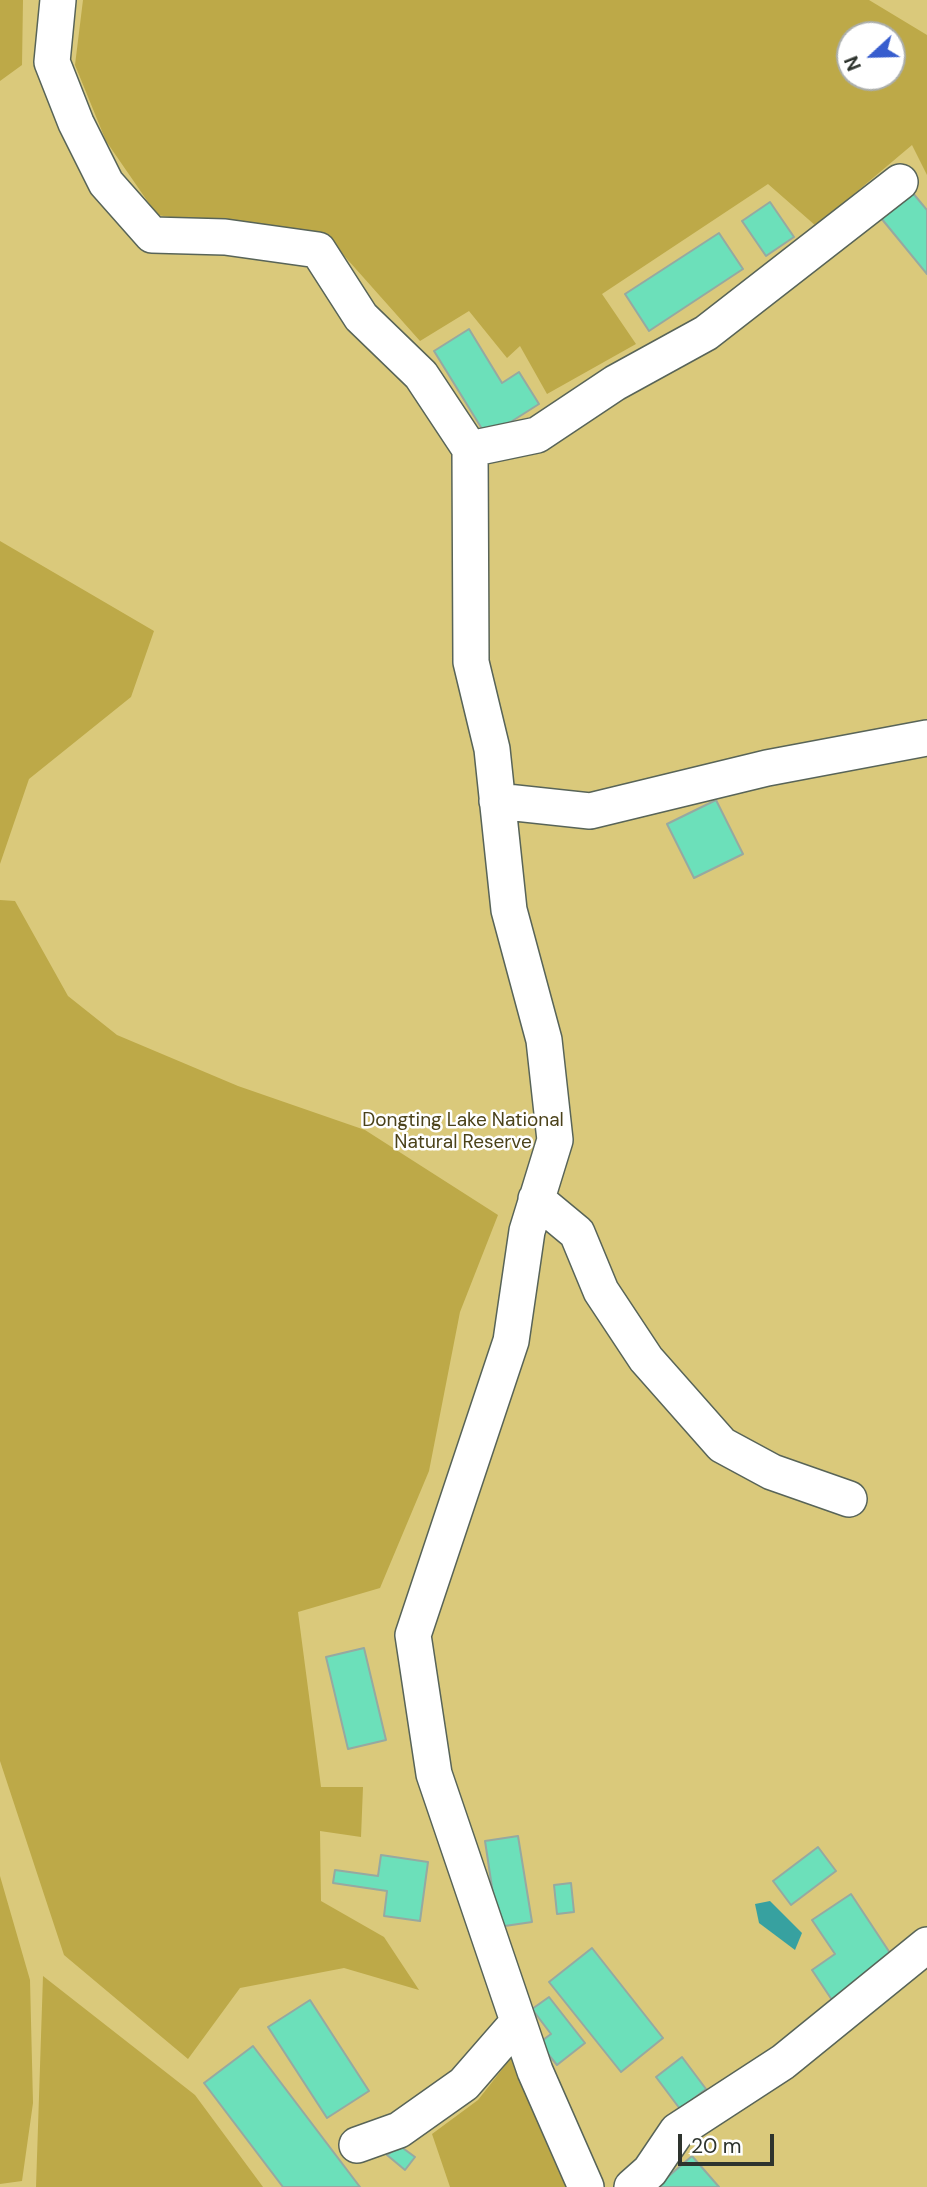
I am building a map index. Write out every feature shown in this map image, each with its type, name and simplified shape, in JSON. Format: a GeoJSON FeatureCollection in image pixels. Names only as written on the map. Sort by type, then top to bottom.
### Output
{"type":"FeatureCollection","features":[{"type":"Feature","properties":{"kind":"street"},"geometry":{"type":"LineString","coordinates":[[58,0],[52,62],[76,123],[106,183],[152,235],[225,237],[318,250],[361,317],[421,375],[470,449],[471,662],[492,749],[509,910],[544,1040],[555,1140],[527,1231],[511,1341],[413,1635],[434,1774],[535,2071],[586,2187]]}},
{"type":"Feature","properties":{"kind":"street"},"geometry":{"type":"LineString","coordinates":[[470,449],[537,435],[615,383],[706,333],[900,182]]}},
{"type":"Feature","properties":{"kind":"street"},"geometry":{"type":"LineString","coordinates":[[497,801],[590,811],[766,768],[927,738]]}},
{"type":"Feature","properties":{"kind":"street"},"geometry":{"type":"LineString","coordinates":[[536,1199],[578,1233],[601,1291],[646,1360],[722,1445],[772,1472],[849,1499]]}},
{"type":"Feature","properties":{"kind":"street"},"geometry":{"type":"LineString","coordinates":[[632,2187],[650,2171],[677,2131],[783,2062],[927,1945]]}},
{"type":"Feature","properties":{"kind":"street"},"geometry":{"type":"LineString","coordinates":[[356,2145],[399,2130],[464,2084],[518,2022]]}},
{"type":"Feature","properties":{"kind":"green space","name":"Dongting Lake National Natural Reserve"},"geometry":{"type":"Polygon","coordinates":[[[0,0],[927,0],[927,2187],[0,2187],[0,0]]]}},
{"type":"Feature","properties":{"kind":"shaded area"},"geometry":{"type":"Polygon","coordinates":[[[0,0],[23,0],[22,65],[0,81],[0,0]]]}},
{"type":"Feature","properties":{"kind":"shaded area"},"geometry":{"type":"Polygon","coordinates":[[[83,0],[869,0],[904,21],[836,21],[836,91],[906,91],[906,22],[927,35],[927,175],[912,145],[816,226],[768,184],[602,294],[636,344],[547,394],[520,346],[507,358],[469,311],[420,341],[331,241],[157,215],[106,141],[75,65],[83,0]]]}},
{"type":"Feature","properties":{"kind":"shaded area"},"geometry":{"type":"Polygon","coordinates":[[[0,541],[154,631],[131,697],[29,779],[0,864],[0,541]]]}},
{"type":"Feature","properties":{"kind":"shaded area"},"geometry":{"type":"Polygon","coordinates":[[[0,900],[15,901],[68,996],[117,1035],[238,1086],[365,1130],[498,1215],[460,1312],[429,1471],[380,1588],[298,1612],[321,1787],[363,1787],[361,1837],[320,1831],[321,1901],[384,1937],[419,1990],[344,1968],[240,1988],[188,2059],[64,1955],[0,1761],[0,900]]]}},
{"type":"Feature","properties":{"kind":"shaded area"},"geometry":{"type":"Polygon","coordinates":[[[0,1876],[30,1980],[33,2103],[22,2181],[0,2184],[0,1876]]]}},
{"type":"Feature","properties":{"kind":"shaded area"},"geometry":{"type":"Polygon","coordinates":[[[43,1976],[195,2095],[263,2187],[36,2187],[43,1976]]]}},
{"type":"Feature","properties":{"kind":"shaded area"},"geometry":{"type":"Polygon","coordinates":[[[511,2058],[568,2187],[450,2187],[432,2134],[478,2100],[511,2058]]]}},
{"type":"Feature","properties":{"kind":"water"},"geometry":{"type":"Polygon","coordinates":[[[770,1901],[802,1933],[795,1950],[759,1923],[755,1904],[770,1901]]]}},
{"type":"Feature","properties":{"kind":"building"},"geometry":{"type":"Polygon","coordinates":[[[912,192],[927,210],[927,274],[881,218],[912,192]]]}},
{"type":"Feature","properties":{"kind":"building"},"geometry":{"type":"Polygon","coordinates":[[[770,202],[794,237],[766,256],[742,221],[770,202]]]}},
{"type":"Feature","properties":{"kind":"building"},"geometry":{"type":"Polygon","coordinates":[[[719,233],[743,269],[649,331],[625,294],[719,233]]]}},
{"type":"Feature","properties":{"kind":"building"},"geometry":{"type":"Polygon","coordinates":[[[469,329],[502,383],[519,372],[539,404],[487,437],[434,351],[469,329]]]}},
{"type":"Feature","properties":{"kind":"building"},"geometry":{"type":"Polygon","coordinates":[[[716,800],[743,854],[694,878],[667,824],[716,800]]]}},
{"type":"Feature","properties":{"kind":"building"},"geometry":{"type":"Polygon","coordinates":[[[364,1648],[386,1740],[348,1749],[326,1657],[364,1648]]]}},
{"type":"Feature","properties":{"kind":"building"},"geometry":{"type":"Polygon","coordinates":[[[518,1836],[532,1922],[498,1927],[485,1841],[518,1836]]]}},
{"type":"Feature","properties":{"kind":"building"},"geometry":{"type":"Polygon","coordinates":[[[818,1847],[836,1871],[791,1905],[773,1881],[818,1847]]]}},
{"type":"Feature","properties":{"kind":"building"},"geometry":{"type":"Polygon","coordinates":[[[381,1855],[428,1862],[420,1921],[384,1916],[387,1891],[333,1883],[335,1870],[378,1876],[381,1855]]]}},
{"type":"Feature","properties":{"kind":"building"},"geometry":{"type":"Polygon","coordinates":[[[571,1883],[574,1912],[557,1914],[554,1885],[571,1883]]]}},
{"type":"Feature","properties":{"kind":"building"},"geometry":{"type":"Polygon","coordinates":[[[851,1894],[894,1959],[832,2000],[812,1970],[835,1954],[812,1920],[851,1894]]]}},
{"type":"Feature","properties":{"kind":"building"},"geometry":{"type":"Polygon","coordinates":[[[592,1948],[663,2038],[621,2072],[549,1982],[592,1948]]]}},
{"type":"Feature","properties":{"kind":"building"},"geometry":{"type":"Polygon","coordinates":[[[549,1997],[585,2043],[557,2065],[539,2043],[551,2034],[532,2009],[549,1997]]]}},
{"type":"Feature","properties":{"kind":"building"},"geometry":{"type":"Polygon","coordinates":[[[310,2000],[369,2091],[327,2118],[268,2027],[310,2000]]]}},
{"type":"Feature","properties":{"kind":"building"},"geometry":{"type":"Polygon","coordinates":[[[253,2046],[360,2187],[283,2187],[204,2083],[253,2046]]]}},
{"type":"Feature","properties":{"kind":"building"},"geometry":{"type":"Polygon","coordinates":[[[682,2057],[706,2089],[680,2109],[656,2077],[682,2057]]]}},
{"type":"Feature","properties":{"kind":"building"},"geometry":{"type":"Polygon","coordinates":[[[400,2146],[415,2157],[405,2170],[387,2155],[400,2146]]]}},
{"type":"Feature","properties":{"kind":"building"},"geometry":{"type":"Polygon","coordinates":[[[692,2156],[719,2187],[656,2187],[692,2156]]]}}]}
